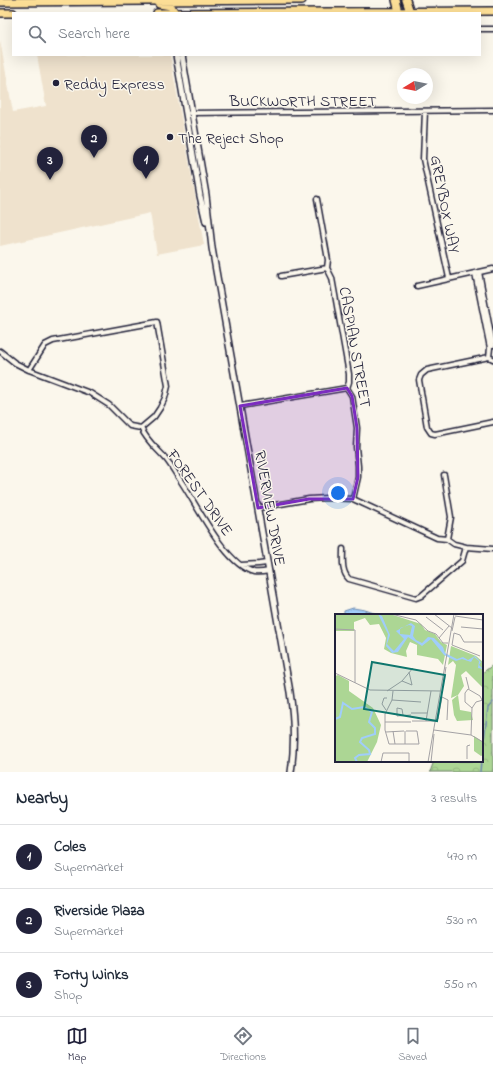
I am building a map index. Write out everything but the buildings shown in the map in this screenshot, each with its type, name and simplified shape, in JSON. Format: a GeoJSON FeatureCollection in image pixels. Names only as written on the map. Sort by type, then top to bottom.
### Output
{"type":"FeatureCollection","features":[{"type":"Feature","properties":{"kind":"highway"},"geometry":{"type":"LineString","coordinates":[[172,11],[176,2],[183,0]]}},
{"type":"Feature","properties":{"kind":"highway"},"geometry":{"type":"LineString","coordinates":[[0,2],[302,0]]}},
{"type":"Feature","properties":{"kind":"highway"},"geometry":{"type":"LineString","coordinates":[[396,0],[399,12],[493,12]]}},
{"type":"Feature","properties":{"kind":"highway"},"geometry":{"type":"LineString","coordinates":[[406,0],[410,12]]}},
{"type":"Feature","properties":{"kind":"highway"},"geometry":{"type":"LineString","coordinates":[[85,2],[102,4],[159,4],[172,11],[209,12]]}},
{"type":"Feature","properties":{"kind":"highway"},"geometry":{"type":"LineString","coordinates":[[0,13],[12,14]]}},
{"type":"Feature","properties":{"kind":"street"},"geometry":{"type":"LineString","coordinates":[[481,29],[493,30]]}},
{"type":"Feature","properties":{"kind":"street","name":"RIVERVIEW DRIVE"},"geometry":{"type":"LineString","coordinates":[[176,56],[189,113]]}},
{"type":"Feature","properties":{"kind":"street","name":"RIVERVIEW DRIVE"},"geometry":{"type":"LineString","coordinates":[[182,56],[200,196],[212,248],[292,708],[294,744],[292,772]]}},
{"type":"Feature","properties":{"kind":"street","name":"BUCKWORTH STREET"},"geometry":{"type":"LineString","coordinates":[[189,113],[493,110]]}},
{"type":"Feature","properties":{"kind":"street","name":"GREYBOX WAY"},"geometry":{"type":"LineString","coordinates":[[425,111],[422,159],[449,278]]}},
{"type":"Feature","properties":{"kind":"street","name":"CASPIAN STREET"},"geometry":{"type":"LineString","coordinates":[[317,200],[328,260],[327,268],[332,278],[349,374],[348,388],[352,396],[357,428],[356,447],[358,477],[353,499]]}},
{"type":"Feature","properties":{"kind":"street"},"geometry":{"type":"LineString","coordinates":[[281,276],[327,268]]}},
{"type":"Feature","properties":{"kind":"street"},"geometry":{"type":"LineString","coordinates":[[417,286],[493,269]]}},
{"type":"Feature","properties":{"kind":"street"},"geometry":{"type":"LineString","coordinates":[[477,272],[493,345]]}},
{"type":"Feature","properties":{"kind":"street"},"geometry":{"type":"LineString","coordinates":[[477,272],[492,357],[427,370],[421,374],[419,380],[427,427],[431,433],[435,434],[493,422]]}},
{"type":"Feature","properties":{"kind":"street"},"geometry":{"type":"LineString","coordinates":[[0,351],[15,363],[29,370],[90,393],[109,405],[130,426],[142,428],[154,417],[165,398],[168,386],[157,322],[53,341],[45,345],[29,370]]}},
{"type":"Feature","properties":{"kind":"street"},"geometry":{"type":"LineString","coordinates":[[240,406],[348,388]]}},
{"type":"Feature","properties":{"kind":"street","name":"FOREST DRIVE"},"geometry":{"type":"LineString","coordinates":[[142,428],[146,439],[166,459],[182,482],[206,524],[232,557],[240,565],[253,572],[269,571]]}},
{"type":"Feature","properties":{"kind":"street"},"geometry":{"type":"LineString","coordinates":[[444,475],[451,517],[447,539]]}},
{"type":"Feature","properties":{"kind":"street"},"geometry":{"type":"LineString","coordinates":[[258,508],[309,499],[353,499],[434,537],[447,539],[454,544],[466,547],[493,549]]}},
{"type":"Feature","properties":{"kind":"street"},"geometry":{"type":"LineString","coordinates":[[343,549],[344,572],[349,579],[416,598],[421,596],[462,561],[466,547]]}},
{"type":"Feature","properties":{"kind":"street"},"geometry":{"type":"LineString","coordinates":[[240,565],[268,563]]}},
{"type":"Feature","properties":{"kind":"highlighted area"},"geometry":{"type":"Polygon","coordinates":[[[347,388],[352,396],[357,428],[358,477],[353,499],[309,499],[258,508],[240,406],[347,388]]]}},
{"type":"Feature","properties":{"kind":"shaded area"},"geometry":{"type":"Polygon","coordinates":[[[0,40],[13,112],[46,106],[37,56],[170,56],[204,245],[157,254],[150,213],[0,246],[0,40]]]}},
{"type":"Feature","properties":{"kind":"green space"},"geometry":{"type":"Polygon","coordinates":[[[493,665],[493,772],[430,772],[434,762],[483,762],[483,672],[493,665]]]}},
{"type":"Feature","properties":{"kind":"water"},"geometry":{"type":"Polygon","coordinates":[[[353,608],[377,614],[344,614],[344,611],[353,608]]]}},
{"type":"Feature","properties":{"kind":"waterway"},"geometry":{"type":"LineString","coordinates":[[483,748],[488,708],[493,702]]}},
{"type":"Feature","properties":{"kind":"waterway"},"geometry":{"type":"LineString","coordinates":[[480,772],[481,762]]}},
{"type":"Feature","properties":{"kind":"place","name":"Reddy Express"},"geometry":{"type":"Point","coordinates":[56,83]}},
{"type":"Feature","properties":{"kind":"place","name":"The Reject Shop"},"geometry":{"type":"Point","coordinates":[170,137]}},
{"type":"Feature","properties":{"kind":"place","name":"Riverside Plaza"},"geometry":{"type":"Point","coordinates":[94,158]}},
{"type":"Feature","properties":{"kind":"place","name":"Coles"},"geometry":{"type":"Point","coordinates":[146,179]}},
{"type":"Feature","properties":{"kind":"place","name":"Forty Winks"},"geometry":{"type":"Point","coordinates":[50,180]}}]}
